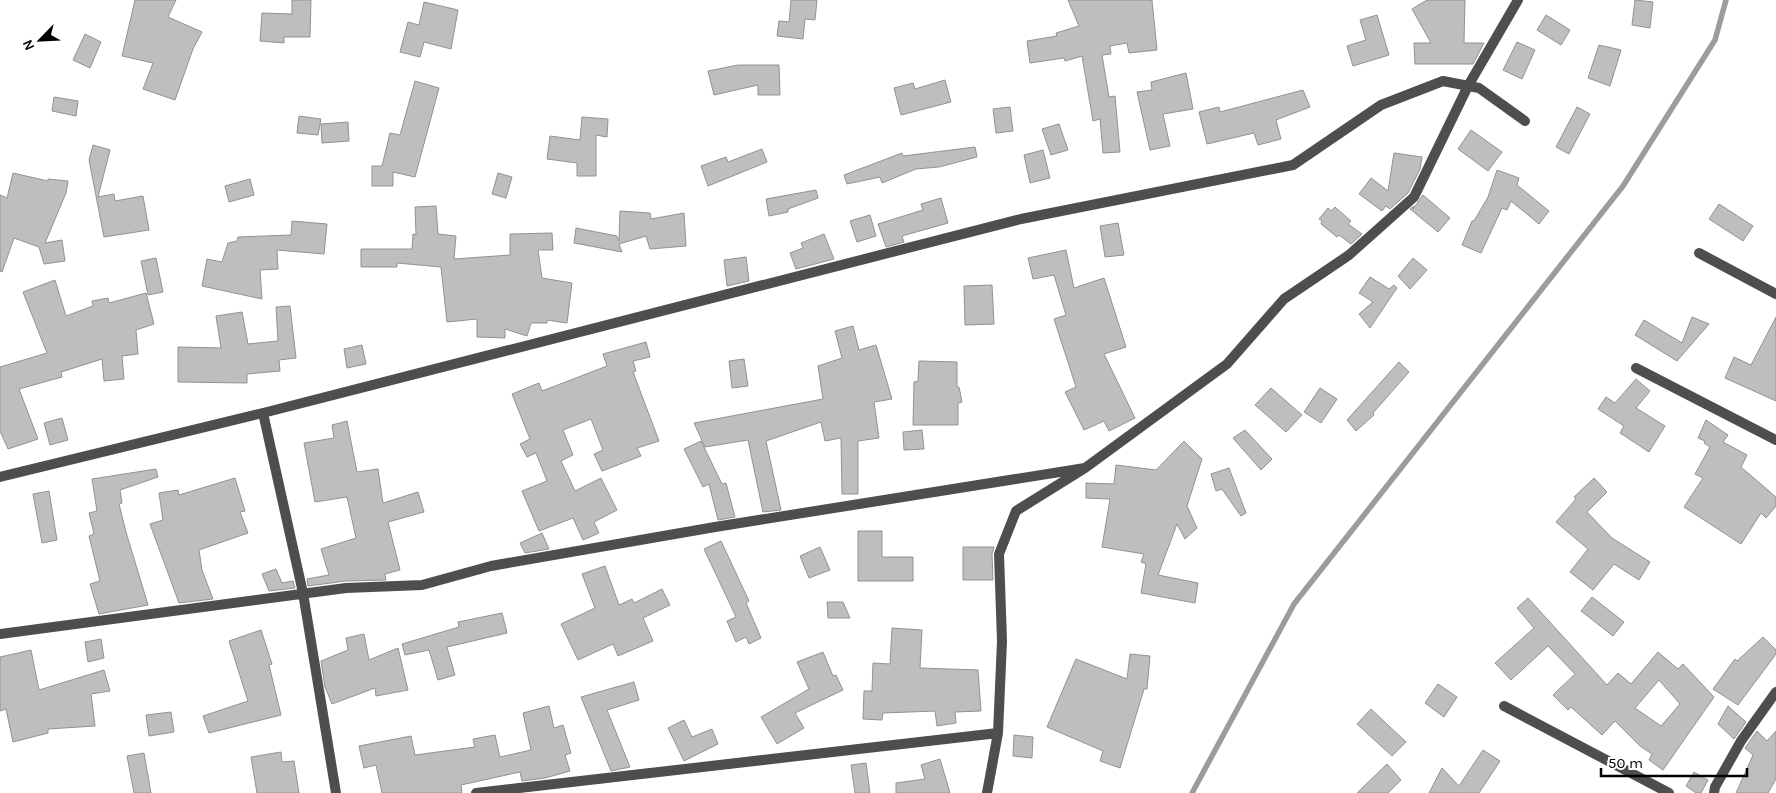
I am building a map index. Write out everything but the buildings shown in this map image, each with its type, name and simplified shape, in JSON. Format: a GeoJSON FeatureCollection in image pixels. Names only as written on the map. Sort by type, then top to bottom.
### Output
{"type":"FeatureCollection","features":[{"type":"Feature","properties":{"kind":"street"},"geometry":{"type":"LineString","coordinates":[[987,793],[998,733],[1002,641],[999,554],[1016,511],[1085,468],[1228,364],[1284,299],[1349,255],[1414,196],[1468,86],[1518,0]]}},
{"type":"Feature","properties":{"kind":"street"},"geometry":{"type":"LineString","coordinates":[[0,477],[263,413],[1021,219],[1293,165],[1380,105],[1443,81],[1479,88],[1525,121]]}},
{"type":"Feature","properties":{"kind":"street"},"geometry":{"type":"LineString","coordinates":[[1700,253],[1776,294]]}},
{"type":"Feature","properties":{"kind":"street"},"geometry":{"type":"LineString","coordinates":[[1636,368],[1776,440]]}},
{"type":"Feature","properties":{"kind":"street"},"geometry":{"type":"LineString","coordinates":[[263,413],[303,594],[336,793]]}},
{"type":"Feature","properties":{"kind":"street"},"geometry":{"type":"LineString","coordinates":[[0,634],[346,588],[422,585],[491,566],[656,537],[1085,468]]}},
{"type":"Feature","properties":{"kind":"street"},"geometry":{"type":"LineString","coordinates":[[1714,793],[1715,787],[1741,741],[1776,692]]}},
{"type":"Feature","properties":{"kind":"street"},"geometry":{"type":"LineString","coordinates":[[1504,706],[1668,793]]}},
{"type":"Feature","properties":{"kind":"street"},"geometry":{"type":"LineString","coordinates":[[476,793],[998,733]]}},
{"type":"Feature","properties":{"kind":"waterway"},"geometry":{"type":"LineString","coordinates":[[1192,793],[1294,604],[1623,186],[1715,40],[1726,0]]}}]}
